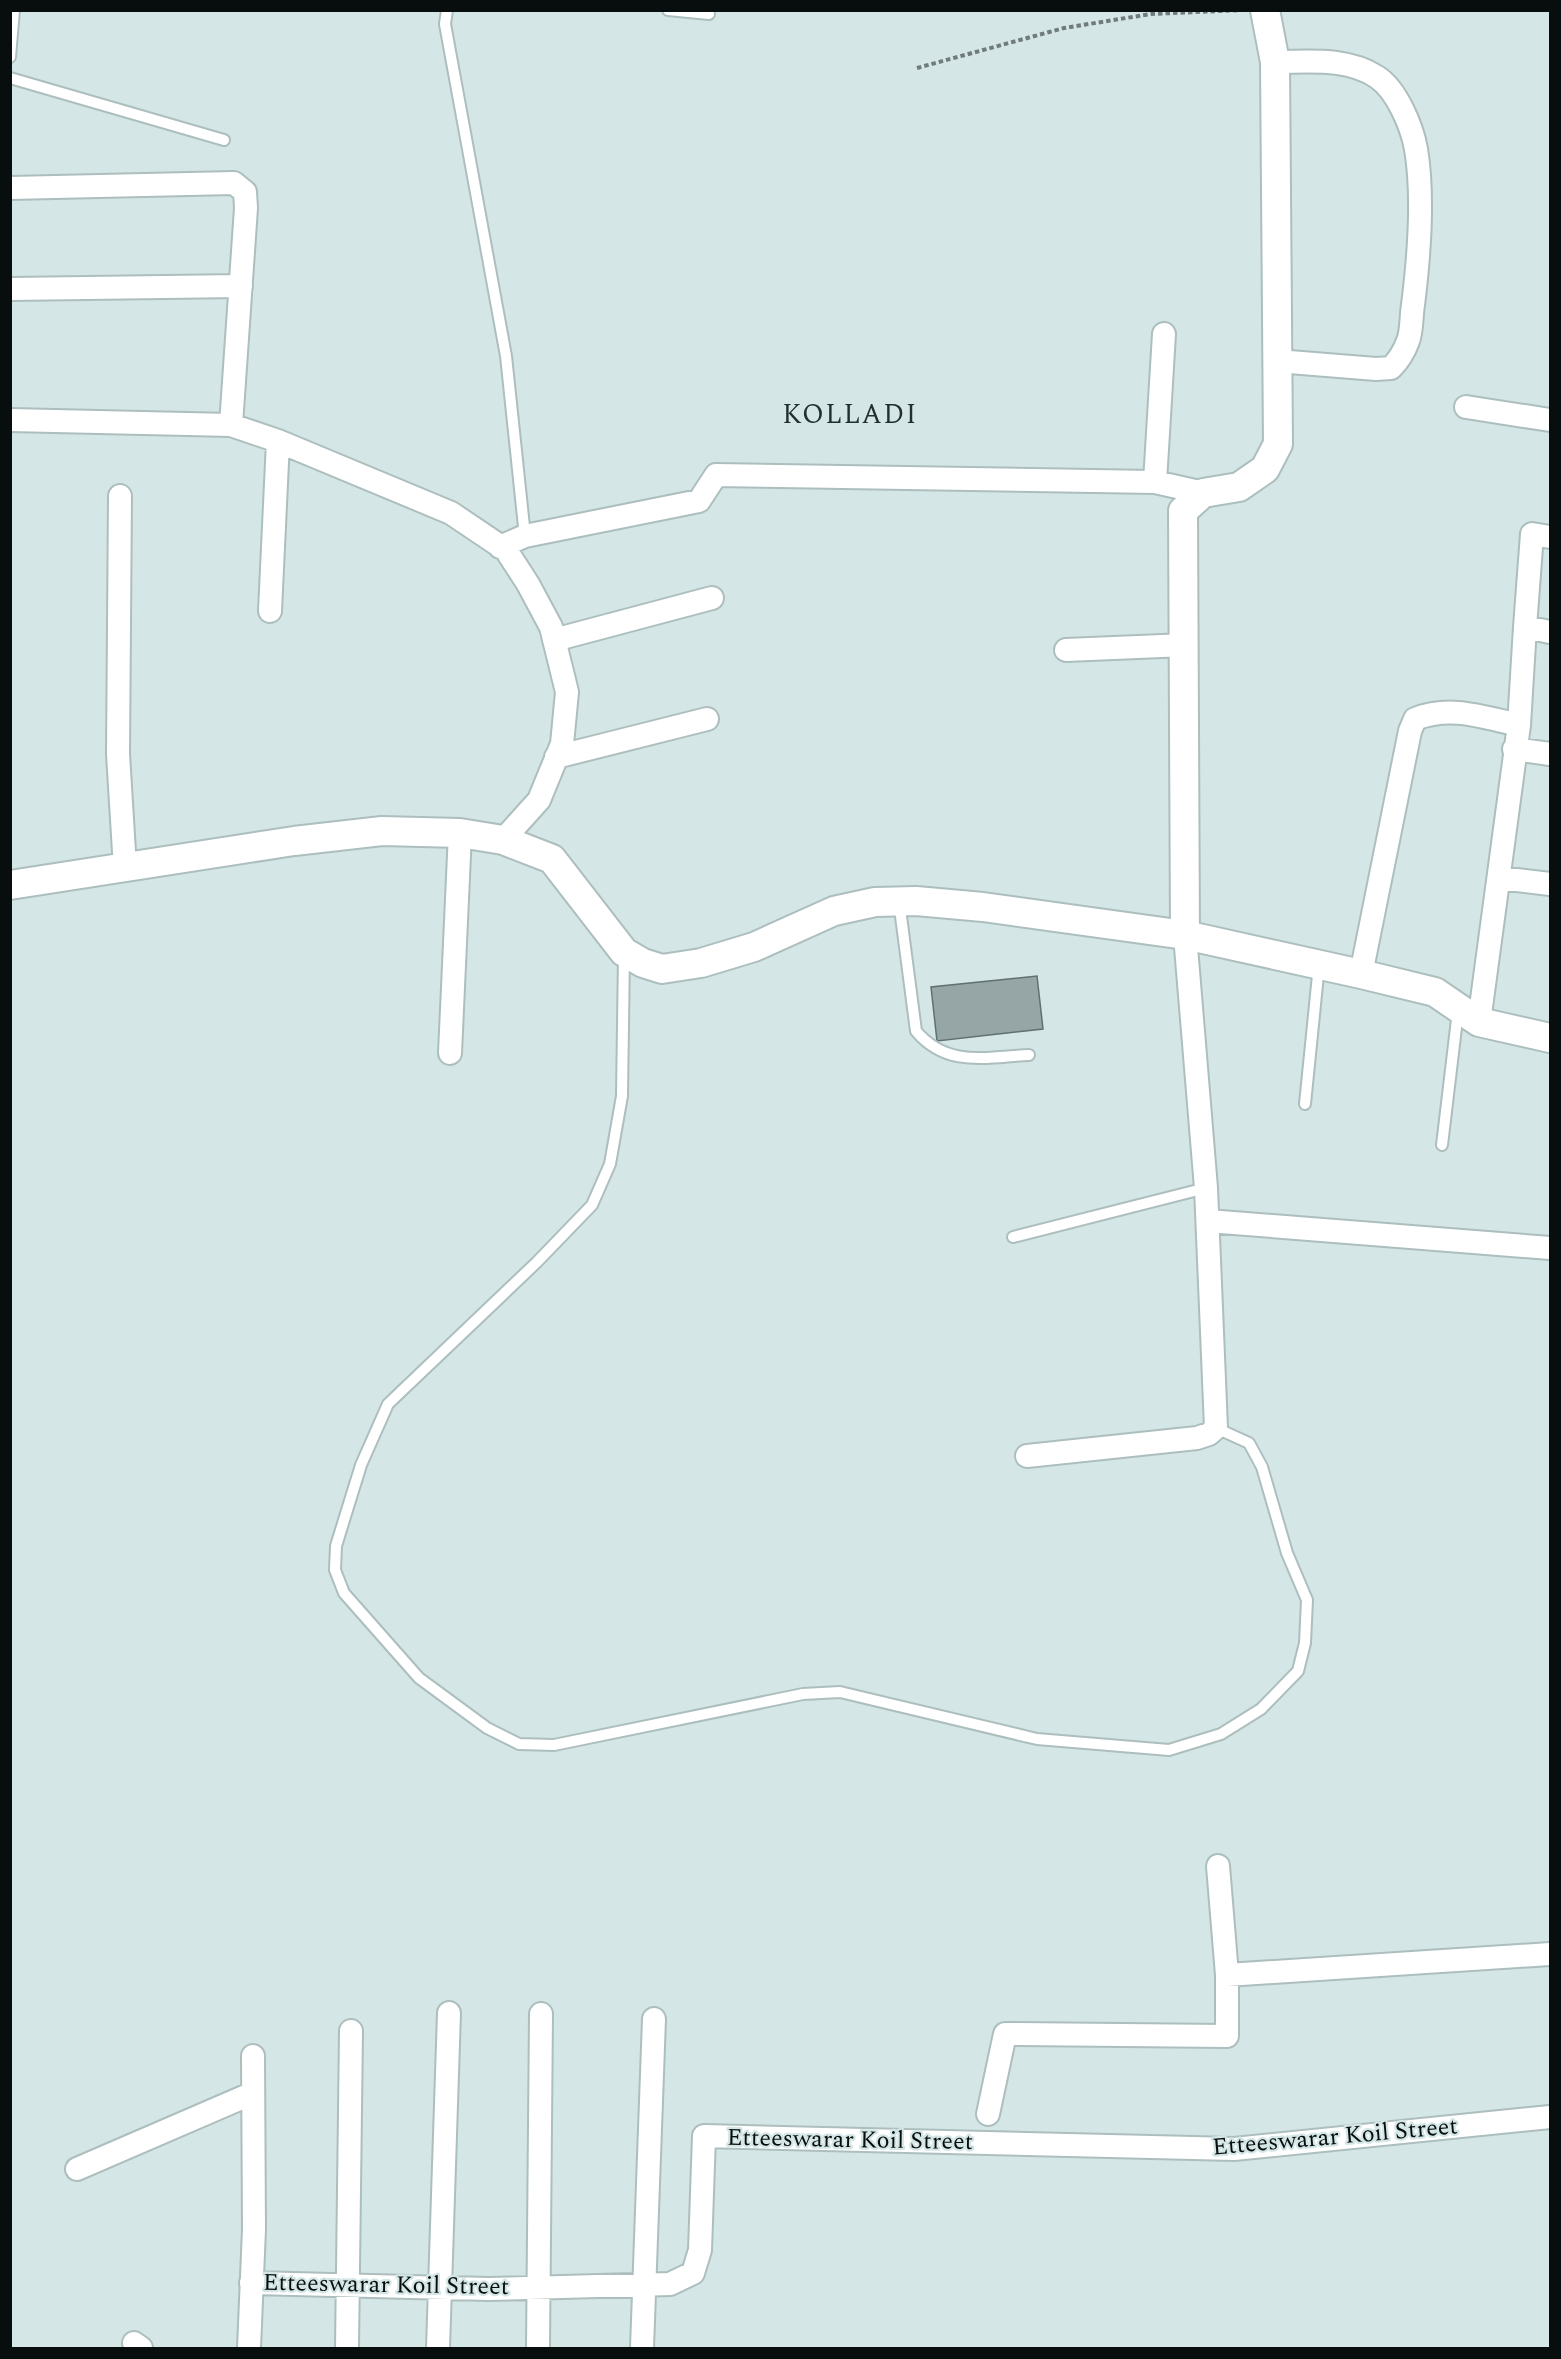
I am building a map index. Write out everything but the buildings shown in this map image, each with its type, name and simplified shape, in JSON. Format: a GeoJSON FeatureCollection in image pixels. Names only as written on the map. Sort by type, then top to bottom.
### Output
{"type":"FeatureCollection","features":[{"type":"Feature","properties":{"kind":"street"},"geometry":{"type":"LineString","coordinates":[[500,547],[525,536],[699,501],[716,475],[1155,482],[1204,493],[1239,487],[1265,469],[1278,444],[1275,62],[1265,10]]}},
{"type":"Feature","properties":{"kind":"street"},"geometry":{"type":"LineString","coordinates":[[1275,62],[1336,62],[1360,69],[1379,78],[1394,94],[1409,128],[1416,149],[1418,186],[1418,263],[1409,339],[1400,360],[1391,368],[1376,369],[1277,361]]}},
{"type":"Feature","properties":{"kind":"street"},"geometry":{"type":"LineString","coordinates":[[10,188],[234,183],[245,192],[246,208],[231,425]]}},
{"type":"Feature","properties":{"kind":"street"},"geometry":{"type":"LineString","coordinates":[[10,289],[241,286]]}},
{"type":"Feature","properties":{"kind":"street"},"geometry":{"type":"LineString","coordinates":[[1155,482],[1164,334]]}},
{"type":"Feature","properties":{"kind":"street"},"geometry":{"type":"LineString","coordinates":[[1466,407],[1551,420]]}},
{"type":"Feature","properties":{"kind":"street"},"geometry":{"type":"LineString","coordinates":[[10,420],[231,425],[278,441],[451,513],[506,550],[528,584],[551,627],[567,692],[562,744],[539,800],[503,840]]}},
{"type":"Feature","properties":{"kind":"street"},"geometry":{"type":"LineString","coordinates":[[270,611],[278,441]]}},
{"type":"Feature","properties":{"kind":"street"},"geometry":{"type":"LineString","coordinates":[[1027,1456],[1197,1438],[1209,1434],[1216,1428],[1206,1188],[1185,935],[1186,645],[1183,511],[1204,493]]}},
{"type":"Feature","properties":{"kind":"street"},"geometry":{"type":"LineString","coordinates":[[120,496],[118,754],[125,868]]}},
{"type":"Feature","properties":{"kind":"street"},"geometry":{"type":"LineString","coordinates":[[1469,1015],[1500,878],[1514,749],[1519,725],[1532,534],[1551,537]]}},
{"type":"Feature","properties":{"kind":"street"},"geometry":{"type":"LineString","coordinates":[[554,640],[712,598]]}},
{"type":"Feature","properties":{"kind":"street"},"geometry":{"type":"LineString","coordinates":[[1525,627],[1551,632]]}},
{"type":"Feature","properties":{"kind":"street"},"geometry":{"type":"LineString","coordinates":[[1066,650],[1186,645]]}},
{"type":"Feature","properties":{"kind":"street"},"geometry":{"type":"LineString","coordinates":[[1361,974],[1410,731],[1415,719],[1434,711],[1450,711],[1519,725]]}},
{"type":"Feature","properties":{"kind":"street"},"geometry":{"type":"LineString","coordinates":[[556,757],[707,719]]}},
{"type":"Feature","properties":{"kind":"street"},"geometry":{"type":"LineString","coordinates":[[1514,749],[1551,754]]}},
{"type":"Feature","properties":{"kind":"street"},"geometry":{"type":"LineString","coordinates":[[10,885],[294,841],[382,831],[460,833],[503,840],[552,860],[624,952],[643,963],[662,969],[701,963],[754,947],[834,911],[875,902],[899,901],[983,907],[1185,935],[1319,964],[1435,992],[1469,1015],[1551,1038]]}},
{"type":"Feature","properties":{"kind":"street"},"geometry":{"type":"LineString","coordinates":[[450,1053],[460,833]]}},
{"type":"Feature","properties":{"kind":"street"},"geometry":{"type":"LineString","coordinates":[[1500,878],[1551,884]]}},
{"type":"Feature","properties":{"kind":"street"},"geometry":{"type":"LineString","coordinates":[[1208,1221],[1551,1248]]}},
{"type":"Feature","properties":{"kind":"street"},"geometry":{"type":"LineString","coordinates":[[988,2114],[1005,2034],[1227,2036],[1227,1975],[1218,1866]]}},
{"type":"Feature","properties":{"kind":"street"},"geometry":{"type":"LineString","coordinates":[[1227,1975],[1551,1954]]}},
{"type":"Feature","properties":{"kind":"street"},"geometry":{"type":"LineString","coordinates":[[438,2349],[449,2013]]}},
{"type":"Feature","properties":{"kind":"street"},"geometry":{"type":"LineString","coordinates":[[538,2349],[541,2014]]}},
{"type":"Feature","properties":{"kind":"street"},"geometry":{"type":"LineString","coordinates":[[642,2349],[654,2019]]}},
{"type":"Feature","properties":{"kind":"street"},"geometry":{"type":"LineString","coordinates":[[348,2349],[351,2031]]}},
{"type":"Feature","properties":{"kind":"street","name":"Etteeswarar Koil Street"},"geometry":{"type":"LineString","coordinates":[[253,2056],[251,2283],[439,2288],[670,2284],[693,2273],[700,2250],[704,2136],[1234,2149],[1551,2117]]}},
{"type":"Feature","properties":{"kind":"street"},"geometry":{"type":"LineString","coordinates":[[77,2169],[253,2093]]}},
{"type":"Feature","properties":{"kind":"street"},"geometry":{"type":"LineString","coordinates":[[249,2349],[251,2283]]}},
{"type":"Feature","properties":{"kind":"lane"},"geometry":{"type":"LineString","coordinates":[[10,57],[14,10]]}},
{"type":"Feature","properties":{"kind":"lane"},"geometry":{"type":"LineString","coordinates":[[447,10],[446,34],[506,356],[525,536]]}},
{"type":"Feature","properties":{"kind":"lane"},"geometry":{"type":"LineString","coordinates":[[668,10],[710,14]]}},
{"type":"Feature","properties":{"kind":"lane"},"geometry":{"type":"LineString","coordinates":[[10,78],[224,140]]}},
{"type":"Feature","properties":{"kind":"lane"},"geometry":{"type":"LineString","coordinates":[[899,901],[916,1031],[928,1046],[959,1058],[1029,1054]]}},
{"type":"Feature","properties":{"kind":"lane"},"geometry":{"type":"LineString","coordinates":[[624,952],[622,1096],[610,1164],[592,1204],[537,1262],[388,1404],[361,1465],[336,1546],[335,1570],[344,1593],[419,1678],[486,1728],[519,1744],[554,1745],[803,1694],[840,1692],[1038,1739],[1169,1750],[1200,1741],[1221,1734],[1261,1709],[1298,1671],[1305,1643],[1307,1600],[1287,1553],[1262,1467],[1249,1443],[1216,1428]]}},
{"type":"Feature","properties":{"kind":"lane"},"geometry":{"type":"LineString","coordinates":[[1305,1104],[1319,964]]}},
{"type":"Feature","properties":{"kind":"lane"},"geometry":{"type":"LineString","coordinates":[[1442,1145],[1469,1015]]}},
{"type":"Feature","properties":{"kind":"lane"},"geometry":{"type":"LineString","coordinates":[[1013,1237],[1206,1188]]}},
{"type":"Feature","properties":{"kind":"path"},"geometry":{"type":"LineString","coordinates":[[917,68],[1064,28],[1151,14],[1243,10]]}},
{"type":"Feature","properties":{"kind":"district","name":"KOLLADI"},"geometry":{"type":"Point","coordinates":[850,415]}}]}
